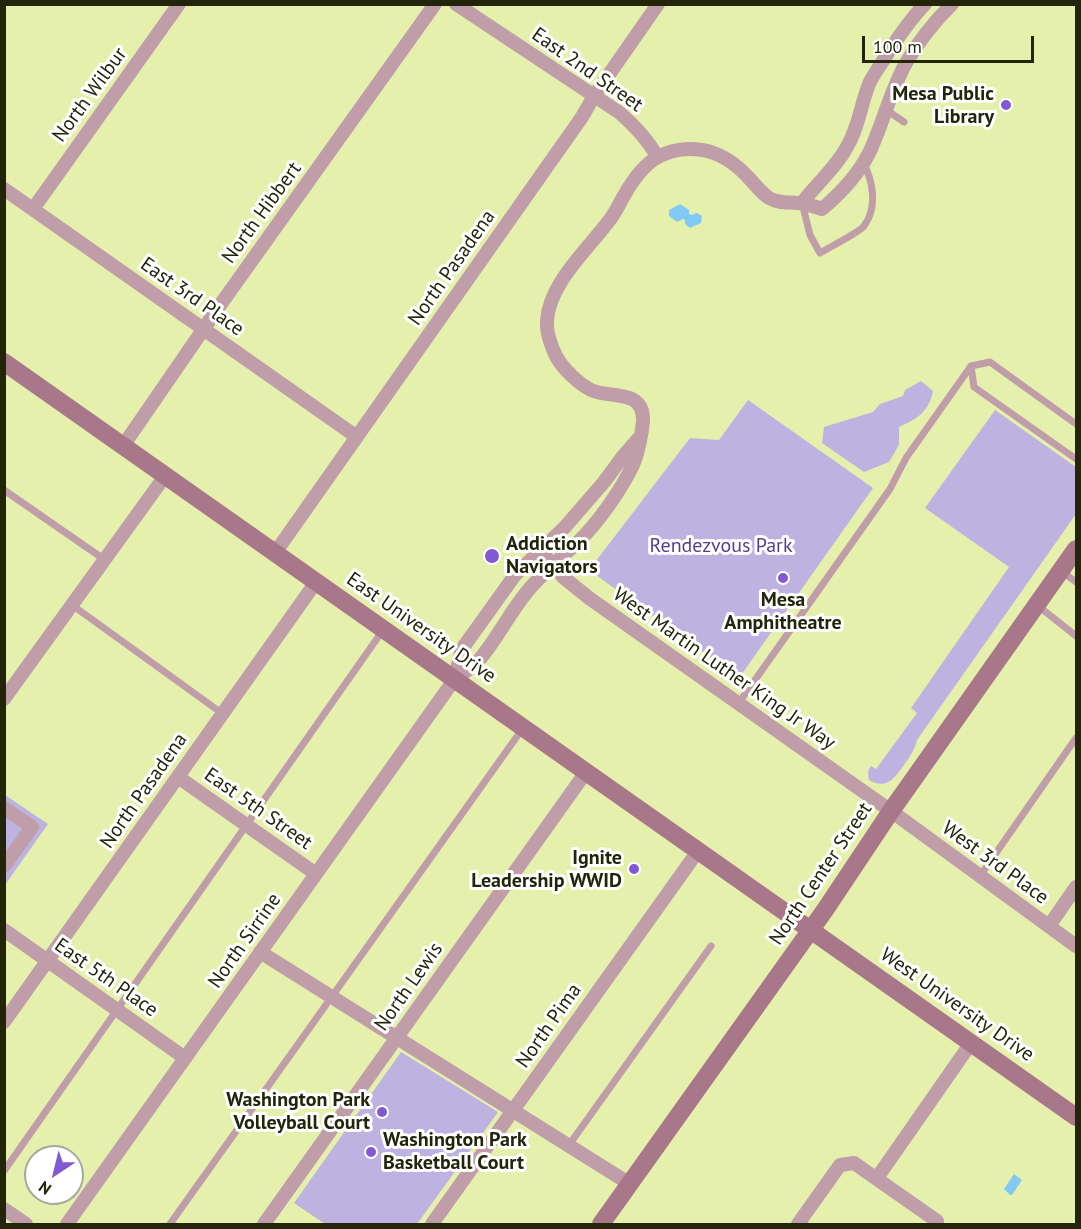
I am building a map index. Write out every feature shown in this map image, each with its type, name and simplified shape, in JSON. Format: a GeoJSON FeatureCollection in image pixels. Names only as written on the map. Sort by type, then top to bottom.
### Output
{"type":"FeatureCollection","features":[{"type":"Feature","properties":{"kind":"main road","name":"East University Drive"},"geometry":{"type":"LineString","coordinates":[[4,362],[811,930]]}},
{"type":"Feature","properties":{"kind":"main road","name":"North Center Street"},"geometry":{"type":"LineString","coordinates":[[601,1224],[811,930],[891,811],[1077,549]]}},
{"type":"Feature","properties":{"kind":"main road","name":"West University Drive"},"geometry":{"type":"LineString","coordinates":[[811,930],[1077,1117]]}},
{"type":"Feature","properties":{"kind":"street","name":"North Wilbur"},"geometry":{"type":"LineString","coordinates":[[33,209],[179,4]]}},
{"type":"Feature","properties":{"kind":"street","name":"North Hibbert"},"geometry":{"type":"LineString","coordinates":[[123,446],[203,329],[435,4]]}},
{"type":"Feature","properties":{"kind":"street","name":"East 2nd Street"},"geometry":{"type":"LineString","coordinates":[[456,4],[620,113],[635,126],[657,156]]}},
{"type":"Feature","properties":{"kind":"street","name":"North Pasadena"},"geometry":{"type":"LineString","coordinates":[[275,553],[582,117],[658,4]]}},
{"type":"Feature","properties":{"kind":"street"},"geometry":{"type":"LineString","coordinates":[[802,203],[842,156],[858,122],[870,82],[891,47],[925,4]]}},
{"type":"Feature","properties":{"kind":"street"},"geometry":{"type":"LineString","coordinates":[[454,680],[478,661],[526,593],[579,541],[618,491],[634,463],[643,417],[639,405],[626,396],[607,395],[591,390],[565,370],[556,356],[547,321],[553,296],[568,271],[609,221],[635,177],[657,156],[681,149],[694,149],[725,158],[740,169],[768,197],[779,202],[802,203],[822,209],[850,183],[875,140],[885,109],[905,63],[952,4]]}},
{"type":"Feature","properties":{"kind":"street","name":"East 3rd Place"},"geometry":{"type":"LineString","coordinates":[[4,189],[357,437]]}},
{"type":"Feature","properties":{"kind":"street"},"geometry":{"type":"LineString","coordinates":[[454,680],[462,649],[515,575],[565,527],[640,436]]}},
{"type":"Feature","properties":{"kind":"street"},"geometry":{"type":"LineString","coordinates":[[4,699],[165,476]]}},
{"type":"Feature","properties":{"kind":"street","name":"West Martin Luther King Jr Way"},"geometry":{"type":"LineString","coordinates":[[541,551],[563,577],[589,598],[891,811]]}},
{"type":"Feature","properties":{"kind":"street","name":"North Pasadena"},"geometry":{"type":"LineString","coordinates":[[4,1022],[316,582]]}},
{"type":"Feature","properties":{"kind":"street","name":"North Sirrine"},"geometry":{"type":"LineString","coordinates":[[67,1224],[454,680]]}},
{"type":"Feature","properties":{"kind":"street","name":"North Lewis"},"geometry":{"type":"LineString","coordinates":[[264,1224],[586,772]]}},
{"type":"Feature","properties":{"kind":"street","name":"East 5th Street"},"geometry":{"type":"LineString","coordinates":[[178,777],[316,874]]}},
{"type":"Feature","properties":{"kind":"street"},"geometry":{"type":"LineString","coordinates":[[4,808],[32,827],[4,866]]}},
{"type":"Feature","properties":{"kind":"street","name":"West 3rd Place"},"geometry":{"type":"LineString","coordinates":[[891,811],[1077,946]]}},
{"type":"Feature","properties":{"kind":"street","name":"North Pima"},"geometry":{"type":"LineString","coordinates":[[432,1224],[698,851]]}},
{"type":"Feature","properties":{"kind":"street"},"geometry":{"type":"LineString","coordinates":[[1049,926],[1077,887]]}},
{"type":"Feature","properties":{"kind":"street","name":"East 5th Place"},"geometry":{"type":"LineString","coordinates":[[4,930],[185,1058]]}},
{"type":"Feature","properties":{"kind":"street"},"geometry":{"type":"LineString","coordinates":[[260,952],[630,1184]]}},
{"type":"Feature","properties":{"kind":"street"},"geometry":{"type":"LineString","coordinates":[[877,1178],[971,1043]]}},
{"type":"Feature","properties":{"kind":"street"},"geometry":{"type":"LineString","coordinates":[[798,1224],[840,1165],[854,1163],[937,1221],[938,1224]]}},
{"type":"Feature","properties":{"kind":"street"},"geometry":{"type":"LineString","coordinates":[[4,1209],[26,1224]]}},
{"type":"Feature","properties":{"kind":"lane"},"geometry":{"type":"LineString","coordinates":[[885,109],[904,122]]}},
{"type":"Feature","properties":{"kind":"lane"},"geometry":{"type":"LineString","coordinates":[[802,203],[810,236],[820,253],[864,227],[873,207],[871,177],[863,162]]}},
{"type":"Feature","properties":{"kind":"lane"},"geometry":{"type":"LineString","coordinates":[[738,704],[888,492],[906,458],[971,366],[990,362],[1077,424]]}},
{"type":"Feature","properties":{"kind":"lane"},"geometry":{"type":"LineString","coordinates":[[971,366],[974,387],[1077,459]]}},
{"type":"Feature","properties":{"kind":"lane"},"geometry":{"type":"LineString","coordinates":[[4,490],[105,560]]}},
{"type":"Feature","properties":{"kind":"lane"},"geometry":{"type":"LineString","coordinates":[[1061,571],[1077,582]]}},
{"type":"Feature","properties":{"kind":"lane"},"geometry":{"type":"LineString","coordinates":[[72,605],[223,714]]}},
{"type":"Feature","properties":{"kind":"lane"},"geometry":{"type":"LineString","coordinates":[[1037,605],[1077,636]]}},
{"type":"Feature","properties":{"kind":"lane"},"geometry":{"type":"LineString","coordinates":[[4,1171],[383,629]]}},
{"type":"Feature","properties":{"kind":"lane"},"geometry":{"type":"LineString","coordinates":[[170,1224],[523,728]]}},
{"type":"Feature","properties":{"kind":"lane"},"geometry":{"type":"LineString","coordinates":[[980,876],[1077,738]]}},
{"type":"Feature","properties":{"kind":"lane"},"geometry":{"type":"LineString","coordinates":[[569,1145],[711,946]]}},
{"type":"Feature","properties":{"kind":"green space"},"geometry":{"type":"Polygon","coordinates":[[[921,381],[933,391],[929,404],[921,414],[899,427],[899,445],[889,462],[864,472],[822,443],[824,427],[873,412],[880,404],[903,396],[905,390],[921,381]]]}},
{"type":"Feature","properties":{"kind":"green space","name":"Rendezvous Park"},"geometry":{"type":"Polygon","coordinates":[[[748,400],[873,488],[739,678],[589,570],[690,438],[719,440],[748,400]]]}},
{"type":"Feature","properties":{"kind":"green space"},"geometry":{"type":"Polygon","coordinates":[[[995,410],[1076,467],[1076,514],[917,740],[913,752],[899,772],[886,783],[876,783],[869,780],[868,773],[871,766],[876,769],[917,713],[911,708],[1009,567],[925,508],[995,410]]]}},
{"type":"Feature","properties":{"kind":"green space"},"geometry":{"type":"Polygon","coordinates":[[[5,795],[48,824],[5,885],[5,795]]]}},
{"type":"Feature","properties":{"kind":"green space"},"geometry":{"type":"Polygon","coordinates":[[[401,1052],[498,1112],[417,1224],[325,1224],[294,1203],[401,1052]]]}},
{"type":"Feature","properties":{"kind":"water"},"geometry":{"type":"Polygon","coordinates":[[[680,204],[689,210],[689,214],[697,213],[702,216],[701,223],[690,228],[685,224],[685,220],[677,222],[669,216],[669,210],[680,204]]]}},
{"type":"Feature","properties":{"kind":"water"},"geometry":{"type":"Polygon","coordinates":[[[1014,1174],[1022,1180],[1010,1195],[1004,1189],[1014,1174]]]}},
{"type":"Feature","properties":{"kind":"place","name":"Mesa Public Library"},"geometry":{"type":"Point","coordinates":[1006,105]}},
{"type":"Feature","properties":{"kind":"place","name":"Addiction Navigators"},"geometry":{"type":"Point","coordinates":[492,556]}},
{"type":"Feature","properties":{"kind":"place","name":"Mesa Amphitheatre"},"geometry":{"type":"Point","coordinates":[783,578]}},
{"type":"Feature","properties":{"kind":"place","name":"Ignite Leadership WWID"},"geometry":{"type":"Point","coordinates":[634,869]}},
{"type":"Feature","properties":{"kind":"place","name":"Washington Park Volleyball Court"},"geometry":{"type":"Point","coordinates":[382,1112]}},
{"type":"Feature","properties":{"kind":"place","name":"Washington Park Basketball Court"},"geometry":{"type":"Point","coordinates":[371,1152]}}]}
